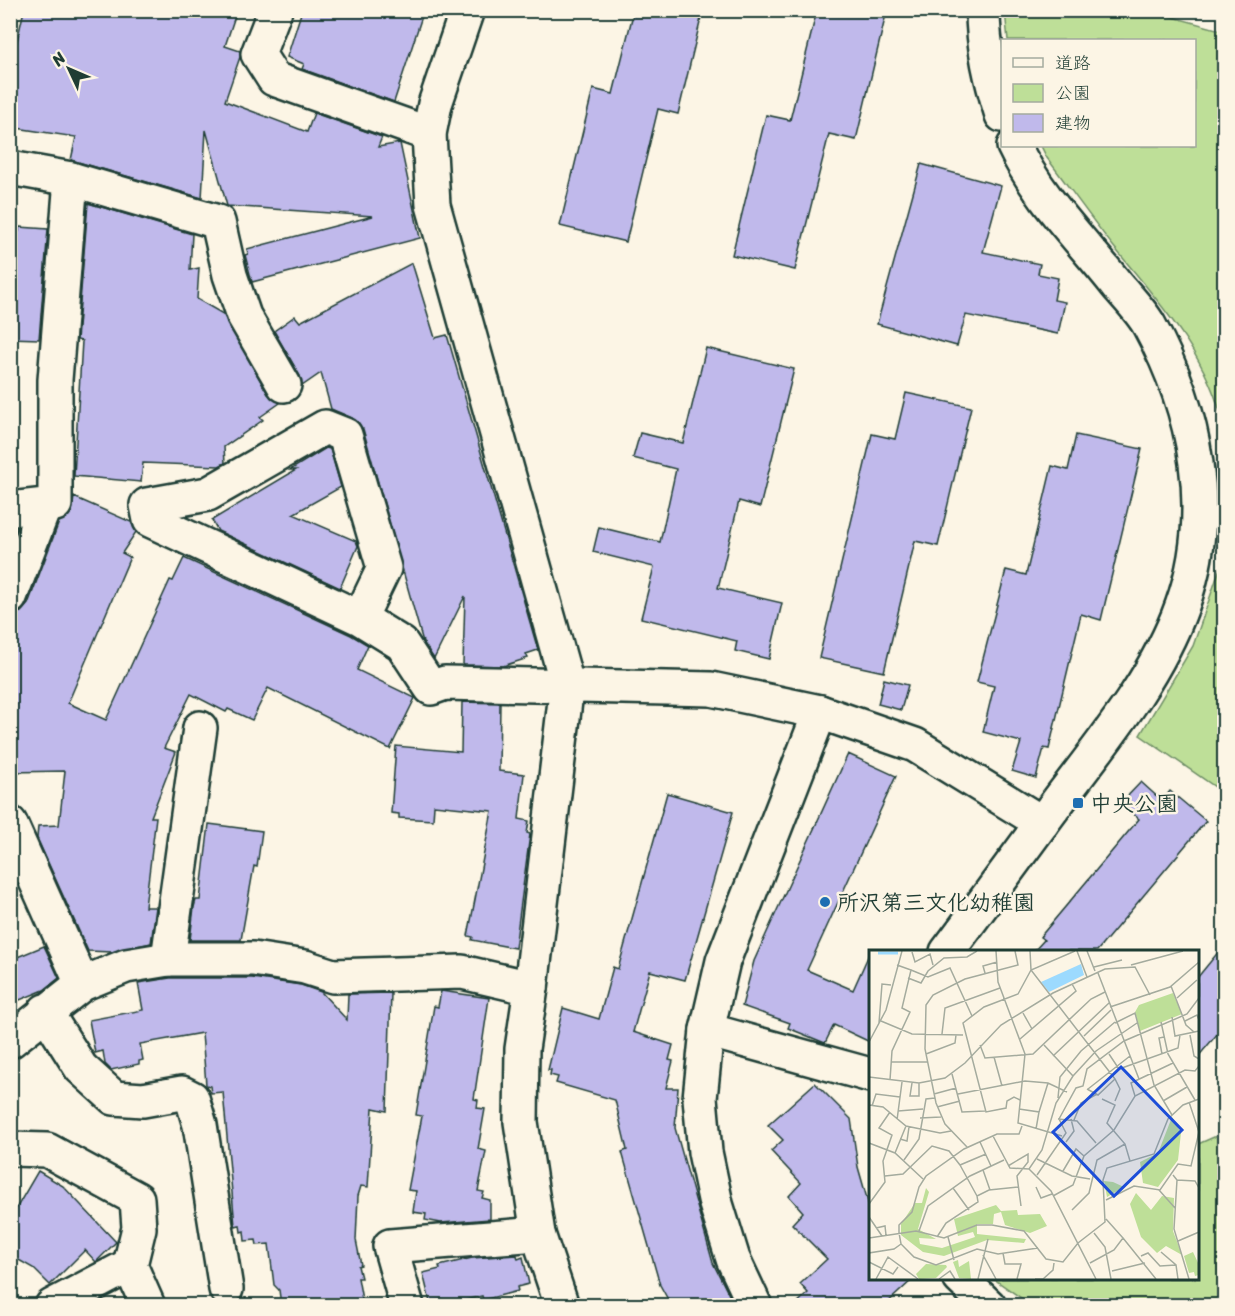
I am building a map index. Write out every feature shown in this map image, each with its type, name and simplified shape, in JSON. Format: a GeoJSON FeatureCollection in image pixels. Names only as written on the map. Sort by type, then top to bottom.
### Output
{"type":"FeatureCollection","features":[{"type":"Feature","properties":{"kind":"street"},"geometry":{"type":"LineString","coordinates":[[275,10],[258,54],[273,79],[429,134]]}},
{"type":"Feature","properties":{"kind":"street"},"geometry":{"type":"LineString","coordinates":[[467,10],[435,104],[429,134],[433,205],[567,684],[522,1049],[521,1122],[538,1234],[562,1305]]}},
{"type":"Feature","properties":{"kind":"street"},"geometry":{"type":"LineString","coordinates":[[983,10],[983,34],[989,69],[1001,111]]}},
{"type":"Feature","properties":{"kind":"street"},"geometry":{"type":"LineString","coordinates":[[949,950],[1116,724],[1154,664],[1182,607],[1191,572],[1200,511],[1197,459],[1190,423],[1173,373],[1153,333],[1095,258],[1047,202],[1025,169],[1014,147]]}},
{"type":"Feature","properties":{"kind":"street"},"geometry":{"type":"LineString","coordinates":[[10,168],[71,179],[218,222],[230,275],[244,316],[284,385]]}},
{"type":"Feature","properties":{"kind":"street"},"geometry":{"type":"LineString","coordinates":[[10,509],[55,504],[55,380],[71,179]]}},
{"type":"Feature","properties":{"kind":"street"},"geometry":{"type":"LineString","coordinates":[[360,618],[384,568],[345,435],[325,427],[208,494],[147,505],[150,520],[360,618],[402,644],[431,688],[445,683],[711,689],[820,712],[915,745],[1042,823]]}},
{"type":"Feature","properties":{"kind":"street"},"geometry":{"type":"LineString","coordinates":[[10,597],[45,505]]}},
{"type":"Feature","properties":{"kind":"street"},"geometry":{"type":"LineString","coordinates":[[755,1305],[733,1259],[716,1204],[705,1152],[700,1098],[707,1030],[723,960],[820,712]]}},
{"type":"Feature","properties":{"kind":"street"},"geometry":{"type":"LineString","coordinates":[[168,959],[200,728]]}},
{"type":"Feature","properties":{"kind":"street"},"geometry":{"type":"LineString","coordinates":[[10,823],[82,984]]}},
{"type":"Feature","properties":{"kind":"street"},"geometry":{"type":"LineString","coordinates":[[10,1041],[82,984],[126,966],[168,959],[254,959],[305,967],[333,976],[462,972],[531,988]]}},
{"type":"Feature","properties":{"kind":"street"},"geometry":{"type":"LineString","coordinates":[[45,1011],[81,1068],[114,1098],[143,1100],[182,1093],[192,1098],[200,1125],[226,1289]]}},
{"type":"Feature","properties":{"kind":"street"},"geometry":{"type":"LineString","coordinates":[[707,1030],[869,1075]]}},
{"type":"Feature","properties":{"kind":"street"},"geometry":{"type":"LineString","coordinates":[[10,1149],[47,1150],[137,1199],[139,1228],[130,1265],[148,1305]]}},
{"type":"Feature","properties":{"kind":"street"},"geometry":{"type":"LineString","coordinates":[[406,1305],[390,1246],[538,1234]]}},
{"type":"Feature","properties":{"kind":"street"},"geometry":{"type":"LineString","coordinates":[[52,1305],[130,1265]]}},
{"type":"Feature","properties":{"kind":"street"},"geometry":{"type":"LineString","coordinates":[[962,1280],[989,1305]]}},
{"type":"Feature","properties":{"kind":"green space"},"geometry":{"type":"Polygon","coordinates":[[[1005,11],[1151,11],[1224,31],[1224,427],[1217,401],[1206,376],[1180,330],[1096,224],[1047,158],[1042,147],[1196,147],[1196,39],[1008,39],[1005,11]]]}},
{"type":"Feature","properties":{"kind":"green space"},"geometry":{"type":"Polygon","coordinates":[[[1224,557],[1224,793],[1140,735],[1193,646],[1224,557]]]}},
{"type":"Feature","properties":{"kind":"green space"},"geometry":{"type":"Polygon","coordinates":[[[1224,1136],[1224,1305],[1031,1305],[995,1280],[1199,1280],[1199,1144],[1214,1137],[1224,1136]]]}},
{"type":"Feature","properties":{"kind":"building"},"geometry":{"type":"Polygon","coordinates":[[[24,10],[237,10],[225,46],[240,51],[240,57],[225,101],[307,132],[314,113],[382,137],[378,147],[400,143],[420,238],[252,282],[245,255],[248,254],[247,249],[373,216],[227,206],[206,130],[202,198],[71,160],[76,137],[10,127],[10,72],[24,10]]]}},
{"type":"Feature","properties":{"kind":"building"},"geometry":{"type":"Polygon","coordinates":[[[302,10],[424,10],[394,102],[302,69],[304,64],[287,57],[302,10]]]}},
{"type":"Feature","properties":{"kind":"building"},"geometry":{"type":"Polygon","coordinates":[[[634,10],[703,10],[678,114],[658,109],[626,242],[560,226],[593,89],[613,94],[634,10]]]}},
{"type":"Feature","properties":{"kind":"building"},"geometry":{"type":"Polygon","coordinates":[[[817,10],[887,10],[856,140],[829,134],[795,270],[732,255],[766,115],[790,120],[817,10]]]}},
{"type":"Feature","properties":{"kind":"building"},"geometry":{"type":"Polygon","coordinates":[[[921,164],[1001,186],[983,252],[1040,264],[1038,274],[1058,278],[1054,300],[1065,302],[1058,334],[966,315],[957,346],[877,324],[921,164]]]}},
{"type":"Feature","properties":{"kind":"building"},"geometry":{"type":"Polygon","coordinates":[[[88,203],[192,234],[190,270],[199,268],[197,299],[223,314],[268,394],[280,403],[260,417],[263,420],[224,447],[225,463],[219,466],[143,463],[141,482],[74,476],[82,341],[77,340],[88,203]]]}},
{"type":"Feature","properties":{"kind":"building"},"geometry":{"type":"Polygon","coordinates":[[[19,227],[48,229],[39,339],[10,338],[10,231],[19,231],[19,227]]]}},
{"type":"Feature","properties":{"kind":"building"},"geometry":{"type":"Polygon","coordinates":[[[412,263],[435,338],[447,335],[538,650],[526,654],[528,658],[503,666],[463,665],[465,596],[434,659],[423,642],[363,429],[352,418],[331,409],[321,373],[302,386],[300,376],[274,331],[295,316],[300,322],[412,263]]]}},
{"type":"Feature","properties":{"kind":"building"},"geometry":{"type":"Polygon","coordinates":[[[706,348],[794,369],[760,507],[739,501],[718,588],[782,603],[769,659],[735,651],[737,641],[641,618],[654,567],[593,552],[599,527],[660,542],[676,469],[633,458],[640,433],[683,443],[706,348]]]}},
{"type":"Feature","properties":{"kind":"building"},"geometry":{"type":"Polygon","coordinates":[[[906,393],[971,407],[938,546],[915,541],[884,672],[819,658],[872,434],[895,439],[906,393]]]}},
{"type":"Feature","properties":{"kind":"building"},"geometry":{"type":"Polygon","coordinates":[[[1076,435],[1142,449],[1101,620],[1081,614],[1049,749],[1044,748],[1036,778],[1012,771],[1021,742],[983,732],[994,686],[977,682],[1006,570],[1026,575],[1052,466],[1068,470],[1076,435]]]}},
{"type":"Feature","properties":{"kind":"building"},"geometry":{"type":"Polygon","coordinates":[[[326,448],[330,449],[341,487],[293,514],[356,541],[358,546],[340,588],[218,531],[212,520],[296,470],[290,470],[326,448]]]}},
{"type":"Feature","properties":{"kind":"building"},"geometry":{"type":"Polygon","coordinates":[[[74,497],[131,522],[136,532],[122,553],[130,557],[68,703],[106,720],[170,580],[173,581],[184,558],[368,645],[357,670],[415,698],[390,749],[268,688],[252,720],[228,709],[226,712],[191,694],[164,748],[176,752],[151,817],[156,817],[145,907],[156,907],[151,943],[112,952],[88,951],[37,838],[38,826],[59,825],[65,771],[10,772],[10,615],[21,612],[28,604],[59,522],[72,512],[74,497]]]}},
{"type":"Feature","properties":{"kind":"building"},"geometry":{"type":"Polygon","coordinates":[[[884,679],[908,685],[901,710],[878,704],[884,679]]]}},
{"type":"Feature","properties":{"kind":"building"},"geometry":{"type":"Polygon","coordinates":[[[462,702],[500,703],[499,771],[524,774],[519,819],[529,821],[527,833],[530,834],[515,948],[472,940],[473,937],[468,936],[492,811],[434,805],[433,820],[399,818],[399,814],[391,813],[396,746],[461,752],[462,702]]]}},
{"type":"Feature","properties":{"kind":"building"},"geometry":{"type":"Polygon","coordinates":[[[848,754],[896,776],[807,970],[853,990],[869,954],[869,1042],[834,1025],[825,1043],[788,1028],[790,1023],[742,1006],[754,961],[848,754]]]}},
{"type":"Feature","properties":{"kind":"building"},"geometry":{"type":"Polygon","coordinates":[[[1141,782],[1162,801],[1170,791],[1206,821],[1098,950],[1035,950],[1044,940],[1040,937],[1139,819],[1121,803],[1141,782]]]}},
{"type":"Feature","properties":{"kind":"building"},"geometry":{"type":"Polygon","coordinates":[[[667,793],[733,812],[685,980],[650,971],[633,1032],[673,1045],[669,1060],[673,1061],[666,1088],[678,1088],[675,1128],[713,1263],[734,1305],[671,1305],[660,1285],[622,1152],[627,1150],[615,1100],[556,1083],[558,1077],[550,1075],[551,1070],[548,1070],[563,1008],[599,1019],[613,967],[618,969],[667,793]]]}},
{"type":"Feature","properties":{"kind":"building"},"geometry":{"type":"Polygon","coordinates":[[[209,824],[262,831],[257,867],[254,866],[241,940],[190,940],[194,907],[196,900],[200,900],[209,824]]]}},
{"type":"Feature","properties":{"kind":"building"},"geometry":{"type":"Polygon","coordinates":[[[1224,945],[1224,1026],[1199,1056],[1199,976],[1224,945]]]}},
{"type":"Feature","properties":{"kind":"building"},"geometry":{"type":"Polygon","coordinates":[[[44,946],[59,978],[44,990],[10,1004],[10,960],[44,946]]]}},
{"type":"Feature","properties":{"kind":"building"},"geometry":{"type":"Polygon","coordinates":[[[170,978],[252,978],[301,985],[321,992],[347,1020],[348,994],[391,993],[387,1111],[373,1108],[368,1187],[361,1186],[358,1196],[356,1240],[361,1265],[358,1266],[361,1278],[358,1278],[363,1305],[281,1305],[279,1290],[274,1285],[269,1244],[257,1245],[256,1240],[245,1241],[244,1231],[241,1232],[240,1225],[235,1226],[223,1092],[211,1093],[210,1086],[206,1085],[202,1033],[140,1044],[143,1060],[139,1061],[139,1064],[111,1070],[105,1064],[103,1051],[95,1053],[89,1020],[143,1010],[138,983],[170,978]]]}},
{"type":"Feature","properties":{"kind":"building"},"geometry":{"type":"Polygon","coordinates":[[[441,991],[489,998],[474,1099],[478,1100],[477,1108],[485,1109],[478,1149],[486,1151],[478,1191],[484,1192],[482,1198],[490,1200],[490,1219],[441,1223],[425,1220],[426,1214],[413,1212],[416,1191],[408,1190],[422,1116],[416,1115],[434,1006],[438,1007],[441,991]]]}},
{"type":"Feature","properties":{"kind":"building"},"geometry":{"type":"Polygon","coordinates":[[[815,1083],[851,1119],[858,1167],[869,1206],[869,1280],[912,1280],[885,1305],[795,1305],[808,1293],[800,1284],[827,1259],[792,1224],[803,1212],[789,1196],[801,1183],[771,1151],[783,1140],[768,1125],[815,1083]]]}},
{"type":"Feature","properties":{"kind":"building"},"geometry":{"type":"Polygon","coordinates":[[[38,1171],[63,1186],[116,1242],[96,1262],[85,1250],[50,1285],[33,1268],[10,1255],[10,1219],[38,1171]]]}},
{"type":"Feature","properties":{"kind":"building"},"geometry":{"type":"Polygon","coordinates":[[[517,1255],[518,1259],[523,1257],[529,1284],[517,1287],[518,1291],[483,1300],[482,1296],[445,1305],[442,1299],[430,1302],[423,1273],[440,1269],[439,1266],[472,1258],[517,1255]]]}},
{"type":"Feature","properties":{"kind":"place","name":"中央公園"},"geometry":{"type":"Point","coordinates":[1078,803]}},
{"type":"Feature","properties":{"kind":"place","name":"所沢第三文化幼稚園"},"geometry":{"type":"Point","coordinates":[825,902]}}]}
